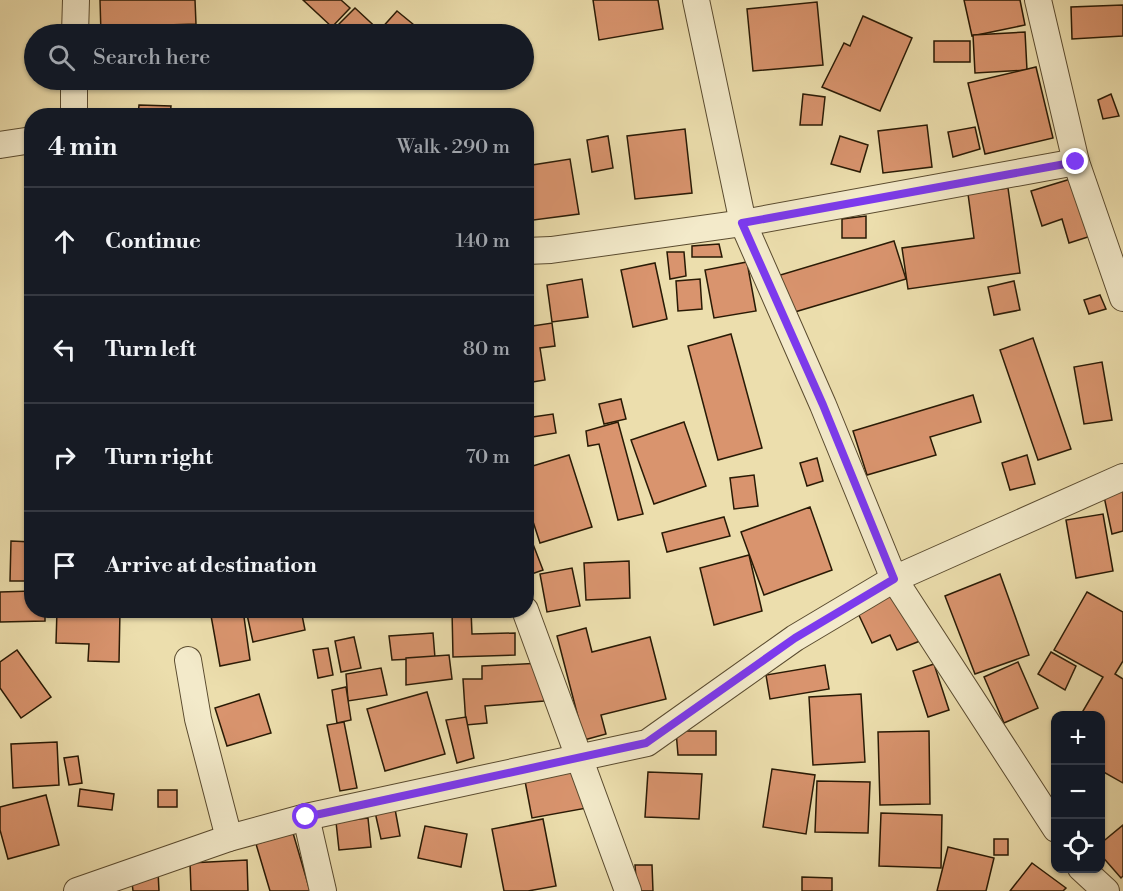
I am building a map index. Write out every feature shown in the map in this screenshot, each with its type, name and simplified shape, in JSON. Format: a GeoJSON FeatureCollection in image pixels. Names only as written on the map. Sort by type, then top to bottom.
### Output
{"type":"FeatureCollection","features":[{"type":"Feature","properties":{"kind":"street"},"geometry":{"type":"LineString","coordinates":[[75,24],[76,0]]}},
{"type":"Feature","properties":{"kind":"street"},"geometry":{"type":"LineString","coordinates":[[696,0],[742,223],[823,405],[894,579],[1051,821]]}},
{"type":"Feature","properties":{"kind":"street"},"geometry":{"type":"LineString","coordinates":[[1038,0],[1076,162],[1123,298]]}},
{"type":"Feature","properties":{"kind":"street"},"geometry":{"type":"LineString","coordinates":[[74,90],[74,108]]}},
{"type":"Feature","properties":{"kind":"street"},"geometry":{"type":"LineString","coordinates":[[0,145],[24,141]]}},
{"type":"Feature","properties":{"kind":"street"},"geometry":{"type":"LineString","coordinates":[[534,251],[742,223],[1076,162]]}},
{"type":"Feature","properties":{"kind":"street"},"geometry":{"type":"LineString","coordinates":[[77,891],[229,838],[306,817],[646,743],[795,638],[894,579],[1123,477]]}},
{"type":"Feature","properties":{"kind":"street"},"geometry":{"type":"LineString","coordinates":[[528,618],[628,891]]}},
{"type":"Feature","properties":{"kind":"street"},"geometry":{"type":"LineString","coordinates":[[189,660],[198,718],[229,838]]}},
{"type":"Feature","properties":{"kind":"street"},"geometry":{"type":"LineString","coordinates":[[306,817],[323,891]]}},
{"type":"Feature","properties":{"kind":"street"},"geometry":{"type":"LineString","coordinates":[[1086,873],[1106,891]]}},
{"type":"Feature","properties":{"kind":"building"},"geometry":{"type":"Polygon","coordinates":[[[100,0],[195,0],[196,24],[101,24],[100,0]]]}},
{"type":"Feature","properties":{"kind":"building"},"geometry":{"type":"Polygon","coordinates":[[[303,0],[341,0],[350,8],[335,24],[329,24],[303,0]]]}},
{"type":"Feature","properties":{"kind":"building"},"geometry":{"type":"Polygon","coordinates":[[[593,0],[658,0],[663,29],[599,40],[593,0]]]}},
{"type":"Feature","properties":{"kind":"building"},"geometry":{"type":"Polygon","coordinates":[[[964,0],[1020,0],[1025,25],[972,36],[964,0]]]}},
{"type":"Feature","properties":{"kind":"building"},"geometry":{"type":"Polygon","coordinates":[[[817,2],[823,65],[753,71],[747,9],[817,2]]]}},
{"type":"Feature","properties":{"kind":"building"},"geometry":{"type":"Polygon","coordinates":[[[1123,5],[1123,36],[1072,39],[1071,7],[1123,5]]]}},
{"type":"Feature","properties":{"kind":"building"},"geometry":{"type":"Polygon","coordinates":[[[355,8],[372,24],[339,24],[355,8]]]}},
{"type":"Feature","properties":{"kind":"building"},"geometry":{"type":"Polygon","coordinates":[[[397,11],[413,24],[385,24],[397,11]]]}},
{"type":"Feature","properties":{"kind":"building"},"geometry":{"type":"Polygon","coordinates":[[[863,16],[912,38],[880,111],[822,87],[844,43],[850,46],[863,16]]]}},
{"type":"Feature","properties":{"kind":"building"},"geometry":{"type":"Polygon","coordinates":[[[1025,32],[1027,70],[975,73],[973,35],[1025,32]]]}},
{"type":"Feature","properties":{"kind":"building"},"geometry":{"type":"Polygon","coordinates":[[[934,41],[970,41],[970,62],[934,62],[934,41]]]}},
{"type":"Feature","properties":{"kind":"building"},"geometry":{"type":"Polygon","coordinates":[[[1036,67],[1053,138],[985,154],[968,83],[1036,67]]]}},
{"type":"Feature","properties":{"kind":"building"},"geometry":{"type":"Polygon","coordinates":[[[803,94],[825,97],[822,125],[800,125],[803,94]]]}},
{"type":"Feature","properties":{"kind":"building"},"geometry":{"type":"Polygon","coordinates":[[[1111,94],[1119,116],[1103,119],[1098,100],[1111,94]]]}},
{"type":"Feature","properties":{"kind":"building"},"geometry":{"type":"Polygon","coordinates":[[[139,105],[171,106],[171,108],[139,108],[139,105]]]}},
{"type":"Feature","properties":{"kind":"building"},"geometry":{"type":"Polygon","coordinates":[[[927,125],[932,167],[883,173],[878,131],[927,125]]]}},
{"type":"Feature","properties":{"kind":"building"},"geometry":{"type":"Polygon","coordinates":[[[975,127],[980,149],[953,157],[948,132],[975,127]]]}},
{"type":"Feature","properties":{"kind":"building"},"geometry":{"type":"Polygon","coordinates":[[[685,129],[692,193],[635,199],[627,136],[685,129]]]}},
{"type":"Feature","properties":{"kind":"building"},"geometry":{"type":"Polygon","coordinates":[[[608,136],[613,168],[592,172],[587,140],[608,136]]]}},
{"type":"Feature","properties":{"kind":"building"},"geometry":{"type":"Polygon","coordinates":[[[840,136],[868,145],[860,172],[831,164],[840,136]]]}},
{"type":"Feature","properties":{"kind":"building"},"geometry":{"type":"Polygon","coordinates":[[[570,159],[579,214],[534,220],[534,165],[570,159]]]}},
{"type":"Feature","properties":{"kind":"building"},"geometry":{"type":"Polygon","coordinates":[[[1074,178],[1091,236],[1069,243],[1062,219],[1042,226],[1031,191],[1074,178]]]}},
{"type":"Feature","properties":{"kind":"building"},"geometry":{"type":"Polygon","coordinates":[[[1008,188],[1020,273],[908,289],[902,248],[974,238],[968,194],[1008,188]]]}},
{"type":"Feature","properties":{"kind":"building"},"geometry":{"type":"Polygon","coordinates":[[[866,216],[866,238],[842,238],[842,219],[866,216]]]}},
{"type":"Feature","properties":{"kind":"building"},"geometry":{"type":"Polygon","coordinates":[[[894,241],[906,279],[788,314],[777,276],[894,241]]]}},
{"type":"Feature","properties":{"kind":"building"},"geometry":{"type":"Polygon","coordinates":[[[719,244],[722,257],[692,257],[692,246],[719,244]]]}},
{"type":"Feature","properties":{"kind":"building"},"geometry":{"type":"Polygon","coordinates":[[[667,252],[684,252],[686,276],[670,279],[667,252]]]}},
{"type":"Feature","properties":{"kind":"building"},"geometry":{"type":"Polygon","coordinates":[[[747,262],[756,311],[714,318],[705,270],[747,262]]]}},
{"type":"Feature","properties":{"kind":"building"},"geometry":{"type":"Polygon","coordinates":[[[655,263],[667,319],[633,327],[621,270],[655,263]]]}},
{"type":"Feature","properties":{"kind":"building"},"geometry":{"type":"Polygon","coordinates":[[[582,279],[588,317],[552,322],[547,285],[582,279]]]}},
{"type":"Feature","properties":{"kind":"building"},"geometry":{"type":"Polygon","coordinates":[[[700,279],[702,309],[678,311],[676,281],[700,279]]]}},
{"type":"Feature","properties":{"kind":"building"},"geometry":{"type":"Polygon","coordinates":[[[1014,281],[1020,310],[994,315],[988,287],[1014,281]]]}},
{"type":"Feature","properties":{"kind":"building"},"geometry":{"type":"Polygon","coordinates":[[[1100,295],[1106,309],[1089,314],[1084,300],[1100,295]]]}},
{"type":"Feature","properties":{"kind":"building"},"geometry":{"type":"Polygon","coordinates":[[[552,323],[555,346],[540,348],[545,380],[534,382],[534,326],[552,323]]]}},
{"type":"Feature","properties":{"kind":"building"},"geometry":{"type":"Polygon","coordinates":[[[731,334],[762,448],[718,460],[688,346],[731,334]]]}},
{"type":"Feature","properties":{"kind":"building"},"geometry":{"type":"Polygon","coordinates":[[[1033,338],[1071,449],[1038,460],[1000,350],[1033,338]]]}},
{"type":"Feature","properties":{"kind":"building"},"geometry":{"type":"Polygon","coordinates":[[[1102,362],[1112,420],[1084,424],[1074,367],[1102,362]]]}},
{"type":"Feature","properties":{"kind":"building"},"geometry":{"type":"Polygon","coordinates":[[[973,395],[981,422],[930,437],[936,455],[867,475],[853,431],[973,395]]]}},
{"type":"Feature","properties":{"kind":"building"},"geometry":{"type":"Polygon","coordinates":[[[621,399],[626,419],[604,424],[599,404],[621,399]]]}},
{"type":"Feature","properties":{"kind":"building"},"geometry":{"type":"Polygon","coordinates":[[[553,414],[556,433],[534,437],[534,417],[553,414]]]}},
{"type":"Feature","properties":{"kind":"building"},"geometry":{"type":"Polygon","coordinates":[[[618,422],[643,514],[618,520],[599,444],[588,446],[586,431],[618,422]]]}},
{"type":"Feature","properties":{"kind":"building"},"geometry":{"type":"Polygon","coordinates":[[[684,422],[706,486],[654,504],[631,440],[684,422]]]}},
{"type":"Feature","properties":{"kind":"building"},"geometry":{"type":"Polygon","coordinates":[[[569,455],[592,527],[540,543],[534,525],[534,466],[569,455]]]}},
{"type":"Feature","properties":{"kind":"building"},"geometry":{"type":"Polygon","coordinates":[[[1027,455],[1035,484],[1010,490],[1002,463],[1027,455]]]}},
{"type":"Feature","properties":{"kind":"building"},"geometry":{"type":"Polygon","coordinates":[[[817,458],[823,481],[807,486],[800,463],[817,458]]]}},
{"type":"Feature","properties":{"kind":"building"},"geometry":{"type":"Polygon","coordinates":[[[754,475],[758,506],[734,509],[730,478],[754,475]]]}},
{"type":"Feature","properties":{"kind":"building"},"geometry":{"type":"Polygon","coordinates":[[[1123,482],[1123,531],[1112,534],[1102,487],[1123,482]]]}},
{"type":"Feature","properties":{"kind":"building"},"geometry":{"type":"Polygon","coordinates":[[[810,507],[832,570],[764,595],[741,532],[810,507]]]}},
{"type":"Feature","properties":{"kind":"building"},"geometry":{"type":"Polygon","coordinates":[[[1103,514],[1113,571],[1076,578],[1066,520],[1103,514]]]}},
{"type":"Feature","properties":{"kind":"building"},"geometry":{"type":"Polygon","coordinates":[[[724,517],[730,536],[667,552],[662,533],[724,517]]]}},
{"type":"Feature","properties":{"kind":"building"},"geometry":{"type":"Polygon","coordinates":[[[11,541],[24,542],[24,581],[10,581],[11,541]]]}},
{"type":"Feature","properties":{"kind":"building"},"geometry":{"type":"Polygon","coordinates":[[[534,547],[543,570],[534,573],[534,547]]]}},
{"type":"Feature","properties":{"kind":"building"},"geometry":{"type":"Polygon","coordinates":[[[749,555],[762,611],[714,625],[700,568],[749,555]]]}},
{"type":"Feature","properties":{"kind":"building"},"geometry":{"type":"Polygon","coordinates":[[[629,561],[630,598],[586,600],[584,563],[629,561]]]}},
{"type":"Feature","properties":{"kind":"building"},"geometry":{"type":"Polygon","coordinates":[[[572,568],[580,606],[547,612],[540,574],[572,568]]]}},
{"type":"Feature","properties":{"kind":"building"},"geometry":{"type":"Polygon","coordinates":[[[1000,574],[1029,655],[975,674],[945,596],[1000,574]]]}},
{"type":"Feature","properties":{"kind":"building"},"geometry":{"type":"Polygon","coordinates":[[[24,591],[24,618],[45,618],[45,621],[0,622],[0,592],[24,591]]]}},
{"type":"Feature","properties":{"kind":"building"},"geometry":{"type":"Polygon","coordinates":[[[897,591],[920,641],[897,650],[890,635],[872,643],[856,609],[897,591]]]}},
{"type":"Feature","properties":{"kind":"building"},"geometry":{"type":"Polygon","coordinates":[[[1087,592],[1123,612],[1123,661],[1115,674],[1123,679],[1123,783],[1105,773],[1105,711],[1083,711],[1103,677],[1054,650],[1087,592]]]}},
{"type":"Feature","properties":{"kind":"building"},"geometry":{"type":"Polygon","coordinates":[[[57,618],[120,618],[119,662],[88,661],[89,644],[56,643],[57,618]]]}},
{"type":"Feature","properties":{"kind":"building"},"geometry":{"type":"Polygon","coordinates":[[[211,618],[244,618],[250,660],[220,666],[211,618]]]}},
{"type":"Feature","properties":{"kind":"building"},"geometry":{"type":"Polygon","coordinates":[[[248,618],[303,618],[305,630],[253,642],[248,618]]]}},
{"type":"Feature","properties":{"kind":"building"},"geometry":{"type":"Polygon","coordinates":[[[452,618],[471,618],[472,634],[515,633],[515,655],[453,657],[452,618]]]}},
{"type":"Feature","properties":{"kind":"building"},"geometry":{"type":"Polygon","coordinates":[[[586,628],[592,652],[650,637],[666,699],[601,715],[606,734],[584,740],[557,636],[586,628]]]}},
{"type":"Feature","properties":{"kind":"building"},"geometry":{"type":"Polygon","coordinates":[[[433,633],[435,658],[392,660],[389,636],[433,633]]]}},
{"type":"Feature","properties":{"kind":"building"},"geometry":{"type":"Polygon","coordinates":[[[354,637],[361,668],[341,672],[335,641],[354,637]]]}},
{"type":"Feature","properties":{"kind":"building"},"geometry":{"type":"Polygon","coordinates":[[[328,648],[333,675],[318,678],[313,650],[328,648]]]}},
{"type":"Feature","properties":{"kind":"building"},"geometry":{"type":"Polygon","coordinates":[[[17,650],[51,697],[21,718],[0,688],[0,662],[17,650]]]}},
{"type":"Feature","properties":{"kind":"building"},"geometry":{"type":"Polygon","coordinates":[[[1051,652],[1076,666],[1065,690],[1038,674],[1051,652]]]}},
{"type":"Feature","properties":{"kind":"building"},"geometry":{"type":"Polygon","coordinates":[[[449,655],[452,679],[406,685],[406,658],[449,655]]]}},
{"type":"Feature","properties":{"kind":"building"},"geometry":{"type":"Polygon","coordinates":[[[1018,662],[1038,708],[1004,723],[984,677],[1018,662]]]}},
{"type":"Feature","properties":{"kind":"building"},"geometry":{"type":"Polygon","coordinates":[[[542,663],[544,701],[485,706],[487,723],[466,725],[463,679],[482,679],[482,666],[542,663]]]}},
{"type":"Feature","properties":{"kind":"building"},"geometry":{"type":"Polygon","coordinates":[[[934,664],[949,710],[928,717],[913,671],[934,664]]]}},
{"type":"Feature","properties":{"kind":"building"},"geometry":{"type":"Polygon","coordinates":[[[825,665],[829,689],[770,699],[766,675],[825,665]]]}},
{"type":"Feature","properties":{"kind":"building"},"geometry":{"type":"Polygon","coordinates":[[[381,668],[387,695],[348,701],[346,674],[381,668]]]}},
{"type":"Feature","properties":{"kind":"building"},"geometry":{"type":"Polygon","coordinates":[[[346,687],[351,720],[337,723],[332,690],[346,687]]]}},
{"type":"Feature","properties":{"kind":"building"},"geometry":{"type":"Polygon","coordinates":[[[427,692],[445,754],[385,771],[367,709],[427,692]]]}},
{"type":"Feature","properties":{"kind":"building"},"geometry":{"type":"Polygon","coordinates":[[[259,694],[271,733],[227,746],[215,708],[259,694]]]}},
{"type":"Feature","properties":{"kind":"building"},"geometry":{"type":"Polygon","coordinates":[[[861,694],[865,762],[813,765],[809,697],[861,694]]]}},
{"type":"Feature","properties":{"kind":"building"},"geometry":{"type":"Polygon","coordinates":[[[466,717],[474,758],[457,763],[446,720],[466,717]]]}},
{"type":"Feature","properties":{"kind":"building"},"geometry":{"type":"Polygon","coordinates":[[[344,722],[357,788],[340,791],[327,725],[344,722]]]}},
{"type":"Feature","properties":{"kind":"building"},"geometry":{"type":"Polygon","coordinates":[[[676,731],[716,731],[716,755],[678,755],[676,731]]]}},
{"type":"Feature","properties":{"kind":"building"},"geometry":{"type":"Polygon","coordinates":[[[929,731],[930,804],[880,805],[878,732],[929,731]]]}},
{"type":"Feature","properties":{"kind":"building"},"geometry":{"type":"Polygon","coordinates":[[[57,742],[59,785],[13,788],[11,744],[57,742]]]}},
{"type":"Feature","properties":{"kind":"building"},"geometry":{"type":"Polygon","coordinates":[[[78,756],[82,783],[69,785],[64,758],[78,756]]]}},
{"type":"Feature","properties":{"kind":"building"},"geometry":{"type":"Polygon","coordinates":[[[772,769],[815,775],[806,834],[763,827],[772,769]]]}},
{"type":"Feature","properties":{"kind":"building"},"geometry":{"type":"Polygon","coordinates":[[[580,770],[587,808],[532,818],[525,781],[580,770]]]}},
{"type":"Feature","properties":{"kind":"building"},"geometry":{"type":"Polygon","coordinates":[[[648,772],[702,774],[699,819],[645,817],[648,772]]]}},
{"type":"Feature","properties":{"kind":"building"},"geometry":{"type":"Polygon","coordinates":[[[817,781],[870,782],[868,833],[815,832],[817,781]]]}},
{"type":"Feature","properties":{"kind":"building"},"geometry":{"type":"Polygon","coordinates":[[[80,789],[114,794],[112,810],[78,806],[80,789]]]}},
{"type":"Feature","properties":{"kind":"building"},"geometry":{"type":"Polygon","coordinates":[[[158,790],[177,790],[177,807],[158,807],[158,790]]]}},
{"type":"Feature","properties":{"kind":"building"},"geometry":{"type":"Polygon","coordinates":[[[46,795],[59,845],[8,859],[0,830],[0,807],[46,795]]]}},
{"type":"Feature","properties":{"kind":"building"},"geometry":{"type":"Polygon","coordinates":[[[395,809],[400,836],[381,839],[375,812],[395,809]]]}},
{"type":"Feature","properties":{"kind":"building"},"geometry":{"type":"Polygon","coordinates":[[[881,813],[942,815],[941,868],[879,866],[881,813]]]}},
{"type":"Feature","properties":{"kind":"building"},"geometry":{"type":"Polygon","coordinates":[[[368,818],[371,847],[339,850],[336,822],[368,818]]]}},
{"type":"Feature","properties":{"kind":"building"},"geometry":{"type":"Polygon","coordinates":[[[543,819],[556,886],[528,891],[504,891],[492,829],[543,819]]]}},
{"type":"Feature","properties":{"kind":"building"},"geometry":{"type":"Polygon","coordinates":[[[1123,825],[1123,876],[1121,878],[1105,860],[1105,840],[1123,825]]]}},
{"type":"Feature","properties":{"kind":"building"},"geometry":{"type":"Polygon","coordinates":[[[425,826],[467,834],[461,867],[418,858],[425,826]]]}},
{"type":"Feature","properties":{"kind":"building"},"geometry":{"type":"Polygon","coordinates":[[[293,833],[310,891],[270,891],[256,844],[293,833]]]}},
{"type":"Feature","properties":{"kind":"building"},"geometry":{"type":"Polygon","coordinates":[[[994,839],[1008,839],[1008,855],[994,855],[994,839]]]}},
{"type":"Feature","properties":{"kind":"building"},"geometry":{"type":"Polygon","coordinates":[[[948,847],[994,858],[986,891],[937,891],[948,847]]]}},
{"type":"Feature","properties":{"kind":"building"},"geometry":{"type":"Polygon","coordinates":[[[247,860],[248,891],[191,891],[190,863],[247,860]]]}},
{"type":"Feature","properties":{"kind":"building"},"geometry":{"type":"Polygon","coordinates":[[[1032,863],[1066,888],[1063,891],[1010,891],[1032,863]]]}},
{"type":"Feature","properties":{"kind":"building"},"geometry":{"type":"Polygon","coordinates":[[[635,865],[652,865],[653,891],[637,891],[635,865]]]}},
{"type":"Feature","properties":{"kind":"building"},"geometry":{"type":"Polygon","coordinates":[[[158,871],[159,891],[133,891],[131,874],[158,871]]]}},
{"type":"Feature","properties":{"kind":"building"},"geometry":{"type":"Polygon","coordinates":[[[802,877],[832,878],[832,891],[802,891],[802,877]]]}},
{"type":"Feature","properties":{"kind":"route"},"geometry":{"type":"LineString","coordinates":[[306,817],[646,743],[795,638],[894,579],[823,405],[742,223],[1076,162]]}}]}
